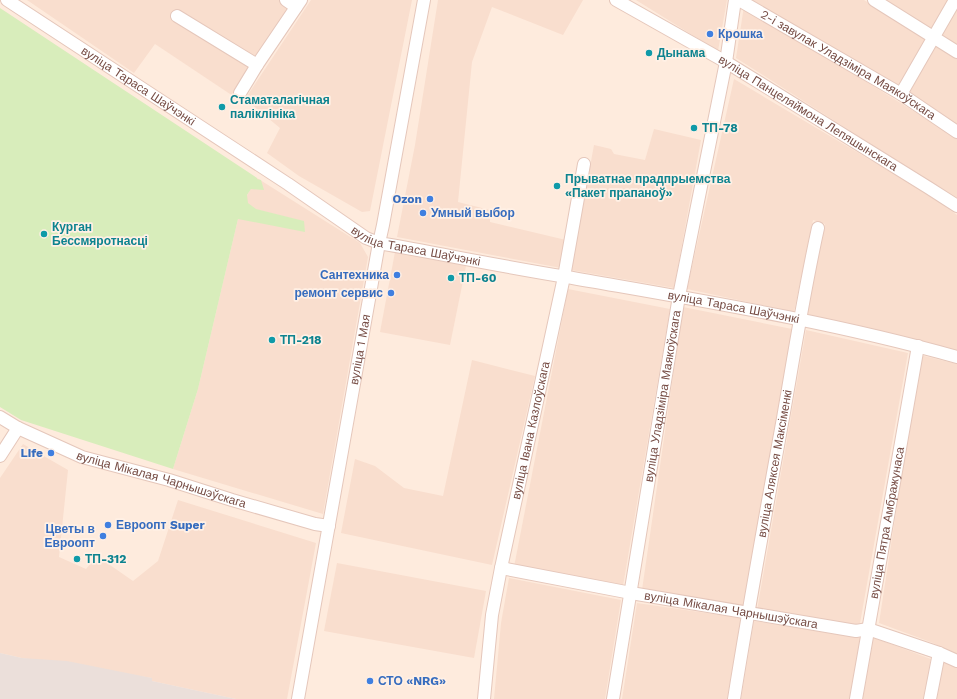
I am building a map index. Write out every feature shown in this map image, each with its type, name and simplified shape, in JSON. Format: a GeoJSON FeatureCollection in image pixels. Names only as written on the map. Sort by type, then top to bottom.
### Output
{"type":"FeatureCollection","features":[{"type":"Feature","properties":{"kind":"street","name":"вуліца 1 Мая"},"geometry":{"type":"LineString","coordinates":[[298,699],[424,0]]}},
{"type":"Feature","properties":{"kind":"street","name":"вуліца Панцеляймона Лепяшынскага"},"geometry":{"type":"LineString","coordinates":[[616,0],[726,62],[957,206]]}},
{"type":"Feature","properties":{"kind":"street","name":"вуліца Уладзіміра Маякоўскага"},"geometry":{"type":"LineString","coordinates":[[613,699],[679,296],[726,62],[735,0]]}},
{"type":"Feature","properties":{"kind":"street","name":"2-і завулак Уладзіміра Маякоўскага"},"geometry":{"type":"LineString","coordinates":[[739,0],[901,94],[957,132]]}},
{"type":"Feature","properties":{"kind":"street"},"geometry":{"type":"LineString","coordinates":[[874,0],[957,52]]}},
{"type":"Feature","properties":{"kind":"street"},"geometry":{"type":"LineString","coordinates":[[901,94],[954,0]]}},
{"type":"Feature","properties":{"kind":"street","name":"вуліца Тараса Шаўчэнкі"},"geometry":{"type":"LineString","coordinates":[[15,2],[288,184],[366,238],[379,243],[564,277],[679,296],[800,320],[918,346],[957,357]]}},
{"type":"Feature","properties":{"kind":"street"},"geometry":{"type":"LineString","coordinates":[[240,93],[294,2]]}},
{"type":"Feature","properties":{"kind":"street"},"geometry":{"type":"LineString","coordinates":[[177,16],[257,64]]}},
{"type":"Feature","properties":{"kind":"street","name":"вуліца Івана Казлоўскага"},"geometry":{"type":"LineString","coordinates":[[484,699],[492,615],[564,277],[584,164]]}},
{"type":"Feature","properties":{"kind":"street","name":"вуліца Аляксея Максіменкі"},"geometry":{"type":"LineString","coordinates":[[734,699],[811,258],[818,228]]}},
{"type":"Feature","properties":{"kind":"street","name":"вуліца Пятра Амбражунаса"},"geometry":{"type":"LineString","coordinates":[[856,699],[918,346]]}},
{"type":"Feature","properties":{"kind":"street","name":"вуліца Мікалая Чарнышэўскага"},"geometry":{"type":"LineString","coordinates":[[0,417],[18,428],[82,457],[169,480],[315,524],[329,526]]}},
{"type":"Feature","properties":{"kind":"street"},"geometry":{"type":"LineString","coordinates":[[0,456],[18,428]]}},
{"type":"Feature","properties":{"kind":"street","name":"вуліца Мікалая Чарнышэўскага"},"geometry":{"type":"LineString","coordinates":[[501,568],[631,593],[856,631],[868,629],[939,653],[957,661]]}},
{"type":"Feature","properties":{"kind":"street"},"geometry":{"type":"LineString","coordinates":[[930,699],[939,653]]}},
{"type":"Feature","properties":{"kind":"shaded area"},"geometry":{"type":"Polygon","coordinates":[[[27,0],[294,0],[233,96],[155,44],[134,73],[27,0]]]}},
{"type":"Feature","properties":{"kind":"shaded area"},"geometry":{"type":"Polygon","coordinates":[[[311,0],[412,0],[370,211],[362,212],[299,176],[267,153],[280,128],[245,99],[311,0]]]}},
{"type":"Feature","properties":{"kind":"shaded area"},"geometry":{"type":"Polygon","coordinates":[[[438,0],[583,0],[563,35],[492,7],[472,62],[458,202],[490,210],[490,222],[566,240],[561,268],[397,237],[415,145],[438,0]]]}},
{"type":"Feature","properties":{"kind":"shaded area"},"geometry":{"type":"Polygon","coordinates":[[[636,0],[727,0],[718,51],[636,0]]]}},
{"type":"Feature","properties":{"kind":"shaded area"},"geometry":{"type":"Polygon","coordinates":[[[749,0],[864,0],[925,39],[899,87],[749,0]]]}},
{"type":"Feature","properties":{"kind":"shaded area"},"geometry":{"type":"Polygon","coordinates":[[[882,0],[948,0],[931,31],[882,0]]]}},
{"type":"Feature","properties":{"kind":"shaded area"},"geometry":{"type":"Polygon","coordinates":[[[957,4],[957,45],[941,35],[957,4]]]}},
{"type":"Feature","properties":{"kind":"shaded area"},"geometry":{"type":"Polygon","coordinates":[[[744,6],[957,138],[957,199],[736,58],[744,6]]]}},
{"type":"Feature","properties":{"kind":"shaded area"},"geometry":{"type":"Polygon","coordinates":[[[934,44],[957,57],[957,127],[908,95],[934,44]]]}},
{"type":"Feature","properties":{"kind":"shaded area"},"geometry":{"type":"Polygon","coordinates":[[[734,79],[926,193],[957,215],[957,353],[806,314],[825,224],[813,220],[794,312],[687,289],[734,79]]]}},
{"type":"Feature","properties":{"kind":"shaded area"},"geometry":{"type":"Polygon","coordinates":[[[654,129],[701,140],[674,288],[571,270],[594,145],[611,149],[614,154],[645,160],[654,129]]]}},
{"type":"Feature","properties":{"kind":"shaded area"},"geometry":{"type":"Polygon","coordinates":[[[257,178],[360,243],[368,257],[323,514],[173,469],[198,389],[241,206],[257,178]]]}},
{"type":"Feature","properties":{"kind":"shaded area"},"geometry":{"type":"Polygon","coordinates":[[[395,252],[466,266],[450,345],[380,332],[395,252]]]}},
{"type":"Feature","properties":{"kind":"shaded area"},"geometry":{"type":"Polygon","coordinates":[[[568,289],[670,309],[623,586],[514,567],[568,289]]]}},
{"type":"Feature","properties":{"kind":"shaded area"},"geometry":{"type":"Polygon","coordinates":[[[683,307],[792,329],[744,606],[642,590],[683,307]]]}},
{"type":"Feature","properties":{"kind":"shaded area"},"geometry":{"type":"Polygon","coordinates":[[[806,330],[908,353],[859,629],[757,610],[806,330]]]}},
{"type":"Feature","properties":{"kind":"shaded area"},"geometry":{"type":"Polygon","coordinates":[[[920,355],[957,364],[957,655],[933,643],[879,623],[920,355]]]}},
{"type":"Feature","properties":{"kind":"shaded area"},"geometry":{"type":"Polygon","coordinates":[[[472,360],[535,376],[492,565],[341,533],[355,459],[375,466],[404,488],[443,496],[472,360]]]}},
{"type":"Feature","properties":{"kind":"shaded area"},"geometry":{"type":"Polygon","coordinates":[[[23,444],[68,470],[59,557],[86,569],[97,556],[133,581],[158,561],[178,500],[316,543],[287,699],[236,699],[152,681],[152,678],[22,658],[0,653],[0,478],[23,444]]]}},
{"type":"Feature","properties":{"kind":"shaded area"},"geometry":{"type":"Polygon","coordinates":[[[337,563],[486,591],[474,658],[324,631],[337,563]]]}},
{"type":"Feature","properties":{"kind":"shaded area"},"geometry":{"type":"Polygon","coordinates":[[[509,578],[621,600],[605,699],[494,699],[501,623],[509,578]]]}},
{"type":"Feature","properties":{"kind":"shaded area"},"geometry":{"type":"Polygon","coordinates":[[[637,603],[741,618],[727,699],[622,699],[637,603]]]}},
{"type":"Feature","properties":{"kind":"shaded area"},"geometry":{"type":"Polygon","coordinates":[[[754,621],[860,638],[850,699],[741,699],[754,621]]]}},
{"type":"Feature","properties":{"kind":"shaded area"},"geometry":{"type":"Polygon","coordinates":[[[869,636],[931,659],[924,699],[859,699],[869,636]]]}},
{"type":"Feature","properties":{"kind":"shaded area"},"geometry":{"type":"Polygon","coordinates":[[[0,653],[22,658],[67,661],[152,678],[152,681],[236,699],[0,699],[0,653]]]}},
{"type":"Feature","properties":{"kind":"shaded area"},"geometry":{"type":"Polygon","coordinates":[[[942,658],[957,664],[957,699],[934,699],[942,658]]]}},
{"type":"Feature","properties":{"kind":"green space"},"geometry":{"type":"Polygon","coordinates":[[[0,8],[257,179],[261,180],[264,190],[251,189],[247,195],[248,203],[256,209],[304,221],[305,232],[238,219],[198,389],[173,469],[21,420],[0,407],[0,8]]]}},
{"type":"Feature","properties":{"kind":"place","name":"Крошка"},"geometry":{"type":"Point","coordinates":[710,34]}},
{"type":"Feature","properties":{"kind":"place","name":"Дынама"},"geometry":{"type":"Point","coordinates":[649,53]}},
{"type":"Feature","properties":{"kind":"place","name":"Стаматалагічная паліклініка"},"geometry":{"type":"Point","coordinates":[222,107]}},
{"type":"Feature","properties":{"kind":"place","name":"ТП-78"},"geometry":{"type":"Point","coordinates":[694,128]}},
{"type":"Feature","properties":{"kind":"place","name":"Прыватнае прадпрыемства «Пакет прапаноў»"},"geometry":{"type":"Point","coordinates":[557,186]}},
{"type":"Feature","properties":{"kind":"place","name":"Ozon"},"geometry":{"type":"Point","coordinates":[430,199]}},
{"type":"Feature","properties":{"kind":"place","name":"Умный выбор"},"geometry":{"type":"Point","coordinates":[423,213]}},
{"type":"Feature","properties":{"kind":"place","name":"Курган Бессмяротнасці"},"geometry":{"type":"Point","coordinates":[44,234]}},
{"type":"Feature","properties":{"kind":"place","name":"Сантехника"},"geometry":{"type":"Point","coordinates":[397,275]}},
{"type":"Feature","properties":{"kind":"place","name":"ТП-60"},"geometry":{"type":"Point","coordinates":[451,278]}},
{"type":"Feature","properties":{"kind":"place","name":"ремонт сервис"},"geometry":{"type":"Point","coordinates":[391,293]}},
{"type":"Feature","properties":{"kind":"place","name":"ТП-218"},"geometry":{"type":"Point","coordinates":[272,340]}},
{"type":"Feature","properties":{"kind":"place","name":"Life"},"geometry":{"type":"Point","coordinates":[51,453]}},
{"type":"Feature","properties":{"kind":"place","name":"Евроопт Super"},"geometry":{"type":"Point","coordinates":[108,525]}},
{"type":"Feature","properties":{"kind":"place","name":"Цветы в Евроопт"},"geometry":{"type":"Point","coordinates":[103,536]}},
{"type":"Feature","properties":{"kind":"place","name":"ТП-312"},"geometry":{"type":"Point","coordinates":[77,559]}},
{"type":"Feature","properties":{"kind":"place","name":"СТО «NRG»"},"geometry":{"type":"Point","coordinates":[370,681]}}]}
